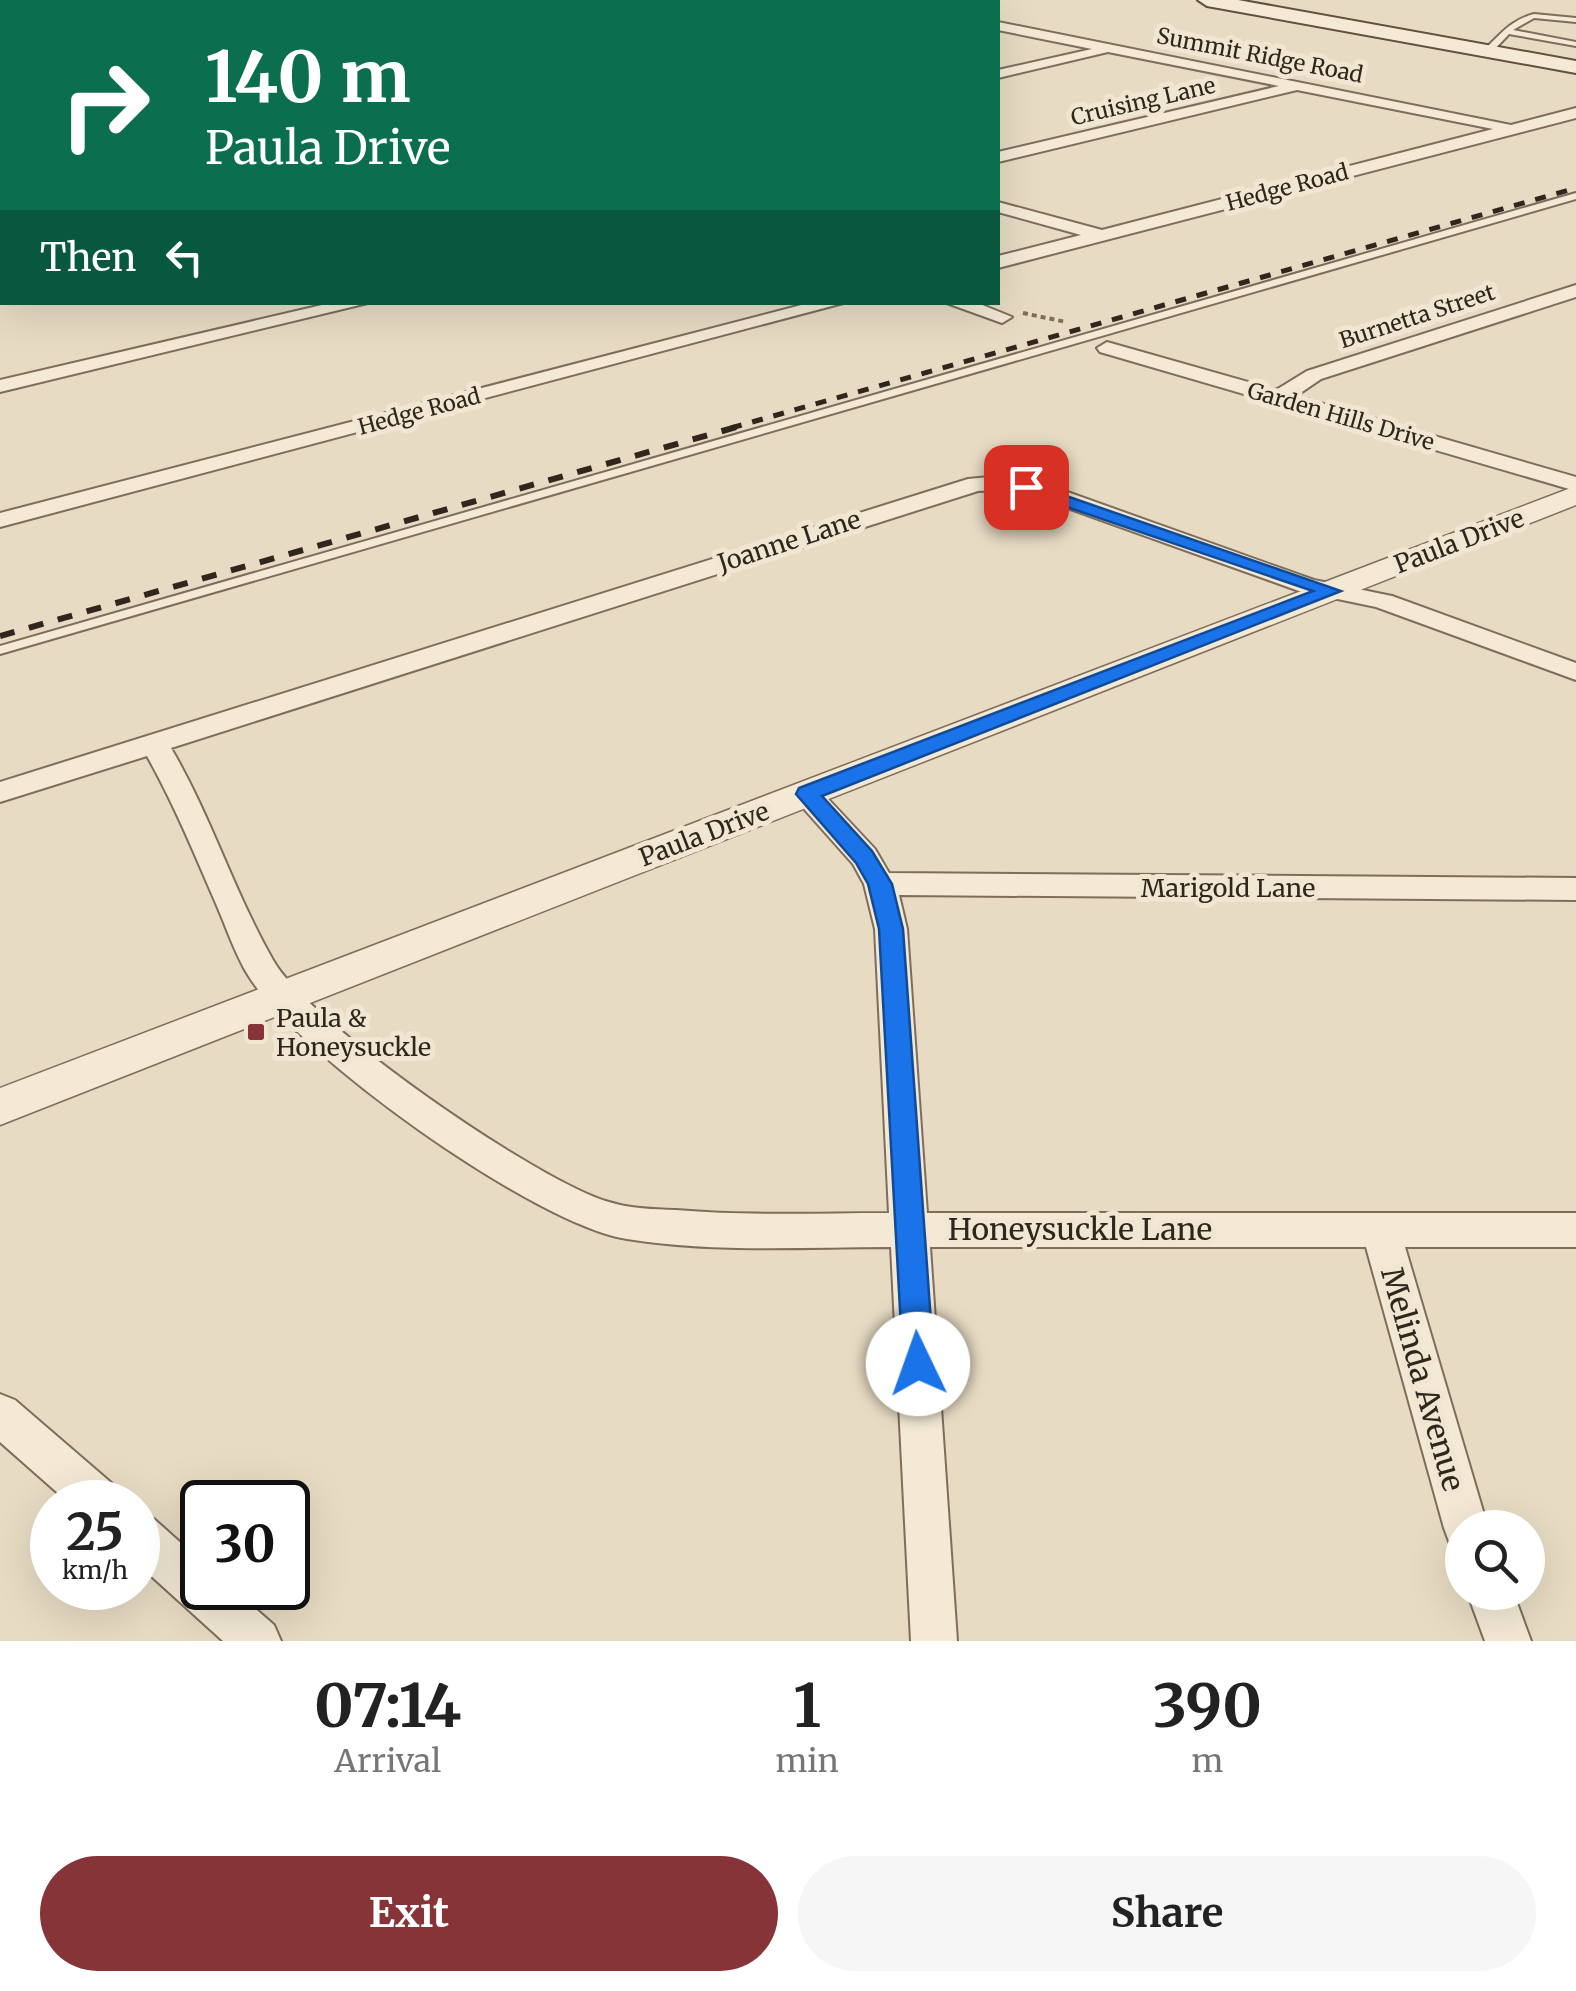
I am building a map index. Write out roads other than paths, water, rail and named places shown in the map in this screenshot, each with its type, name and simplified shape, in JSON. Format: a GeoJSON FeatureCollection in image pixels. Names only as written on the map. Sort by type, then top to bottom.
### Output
{"type":"FeatureCollection","features":[{"type":"Feature","properties":{"kind":"main road"},"geometry":{"type":"LineString","coordinates":[[1218,1],[1576,67]]}},
{"type":"Feature","properties":{"kind":"street","name":"Summit Ridge Road"},"geometry":{"type":"LineString","coordinates":[[1000,26],[1514,128]]}},
{"type":"Feature","properties":{"kind":"street"},"geometry":{"type":"LineString","coordinates":[[1000,74],[1111,49]]}},
{"type":"Feature","properties":{"kind":"street","name":"Cruising Lane"},"geometry":{"type":"LineString","coordinates":[[1000,158],[1297,85]]}},
{"type":"Feature","properties":{"kind":"street","name":"Hedge Road"},"geometry":{"type":"LineString","coordinates":[[1000,261],[1576,112]]}},
{"type":"Feature","properties":{"kind":"street"},"geometry":{"type":"LineString","coordinates":[[1000,208],[1103,235]]}},
{"type":"Feature","properties":{"kind":"street","name":"Burnetta Street"},"geometry":{"type":"LineString","coordinates":[[1278,398],[1314,375],[1576,291]]}},
{"type":"Feature","properties":{"kind":"street"},"geometry":{"type":"LineString","coordinates":[[0,386],[351,305]]}},
{"type":"Feature","properties":{"kind":"street","name":"Hedge Road"},"geometry":{"type":"LineString","coordinates":[[0,520],[826,305]]}},
{"type":"Feature","properties":{"kind":"street"},"geometry":{"type":"LineString","coordinates":[[963,305],[999,316]]}},
{"type":"Feature","properties":{"kind":"street","name":"Garden Hills Drive"},"geometry":{"type":"LineString","coordinates":[[1107,348],[1576,484]]}},
{"type":"Feature","properties":{"kind":"street","name":"Joanne Lane"},"geometry":{"type":"LineString","coordinates":[[0,792],[976,484],[1000,483],[1051,494],[1331,591],[1383,600],[1576,672]]}},
{"type":"Feature","properties":{"kind":"street","name":"Paula Drive"},"geometry":{"type":"LineString","coordinates":[[0,1107],[1576,496]]}},
{"type":"Feature","properties":{"kind":"street","name":"Honeysuckle Lane"},"geometry":{"type":"LineString","coordinates":[[154,742],[181,790],[259,966],[282,998],[318,1034],[422,1111],[543,1190],[600,1216],[626,1224],[712,1230],[1576,1230]]}},
{"type":"Feature","properties":{"kind":"street"},"geometry":{"type":"LineString","coordinates":[[807,794],[864,857],[880,884],[891,929],[934,1641]]}},
{"type":"Feature","properties":{"kind":"street","name":"Marigold Lane"},"geometry":{"type":"LineString","coordinates":[[880,884],[1576,889]]}},
{"type":"Feature","properties":{"kind":"street","name":"Melinda Avenue"},"geometry":{"type":"LineString","coordinates":[[1381,1230],[1461,1510]]}},
{"type":"Feature","properties":{"kind":"street"},"geometry":{"type":"LineString","coordinates":[[0,1414],[75,1480]]}},
{"type":"Feature","properties":{"kind":"street"},"geometry":{"type":"LineString","coordinates":[[160,1554],[258,1641]]}},
{"type":"Feature","properties":{"kind":"street"},"geometry":{"type":"LineString","coordinates":[[1497,1610],[1508,1641]]}},
{"type":"Feature","properties":{"kind":"lane"},"geometry":{"type":"LineString","coordinates":[[1488,51],[1522,17],[1539,14],[1574,18]]}},
{"type":"Feature","properties":{"kind":"lane"},"geometry":{"type":"LineString","coordinates":[[1506,31],[1576,44]]}},
{"type":"Feature","properties":{"kind":"lane"},"geometry":{"type":"LineString","coordinates":[[0,650],[1576,196]]}},
{"type":"Feature","properties":{"kind":"railway"},"geometry":{"type":"LineString","coordinates":[[731,428],[1576,188]]}},
{"type":"Feature","properties":{"kind":"railway"},"geometry":{"type":"LineString","coordinates":[[0,636],[740,426]]}},
{"type":"Feature","properties":{"kind":"place","name":"Paula & Honeysuckle"},"geometry":{"type":"Point","coordinates":[256,1032]}}]}
